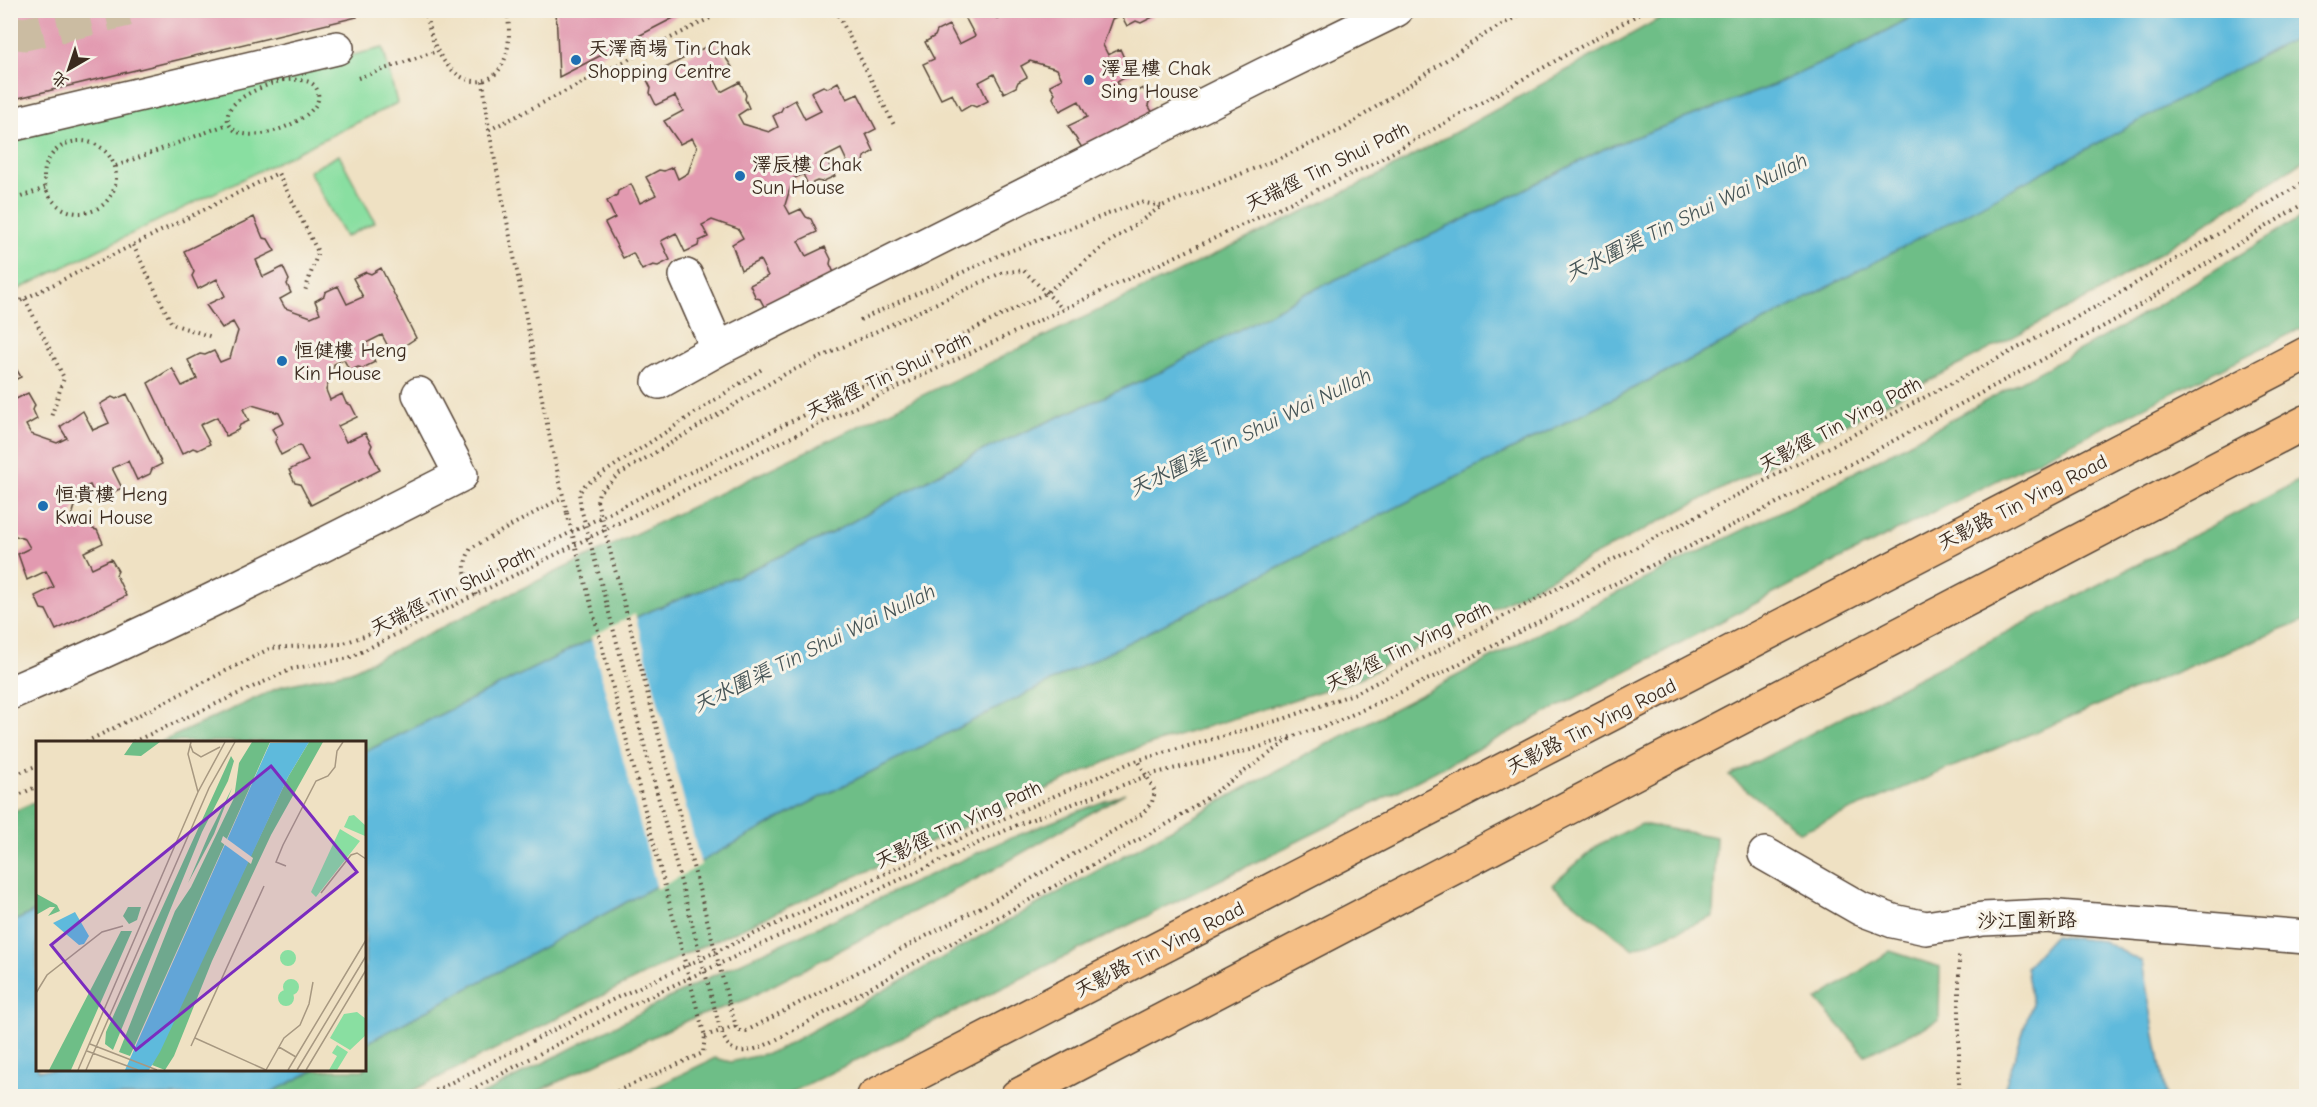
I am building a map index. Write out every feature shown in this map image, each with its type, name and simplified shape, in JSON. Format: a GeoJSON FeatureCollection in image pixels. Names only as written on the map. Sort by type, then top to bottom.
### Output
{"type":"FeatureCollection","features":[{"type":"Feature","properties":{"kind":"main road","name":"天影路 Tin Ying Road"},"geometry":{"type":"LineString","coordinates":[[874,1096],[2307,354]]}},
{"type":"Feature","properties":{"kind":"main road"},"geometry":{"type":"LineString","coordinates":[[1017,1096],[2307,422]]}},
{"type":"Feature","properties":{"kind":"street"},"geometry":{"type":"LineString","coordinates":[[659,382],[718,350],[1396,10]]}},
{"type":"Feature","properties":{"kind":"street"},"geometry":{"type":"LineString","coordinates":[[10,125],[337,48]]}},
{"type":"Feature","properties":{"kind":"street"},"geometry":{"type":"LineString","coordinates":[[686,276],[718,350]]}},
{"type":"Feature","properties":{"kind":"street"},"geometry":{"type":"LineString","coordinates":[[10,693],[175,617],[461,475],[419,394]]}},
{"type":"Feature","properties":{"kind":"street","name":"沙江圍新路"},"geometry":{"type":"LineString","coordinates":[[1765,854],[1861,909],[1893,921],[1926,928],[1983,919],[2046,916],[2307,937]]}},
{"type":"Feature","properties":{"kind":"path"},"geometry":{"type":"LineString","coordinates":[[426,10],[428,28],[436,51],[452,72],[466,81],[483,81],[498,73],[506,59],[509,33],[507,10]]}},
{"type":"Feature","properties":{"kind":"path"},"geometry":{"type":"LineString","coordinates":[[489,130],[726,10]]}},
{"type":"Feature","properties":{"kind":"path"},"geometry":{"type":"LineString","coordinates":[[836,10],[895,127]]}},
{"type":"Feature","properties":{"kind":"path"},"geometry":{"type":"LineString","coordinates":[[88,741],[271,648],[341,644],[367,635],[1046,292],[1107,244],[1162,206],[1280,158],[1343,129],[1482,36],[1528,10]]}},
{"type":"Feature","properties":{"kind":"path","name":"天瑞徑 Tin Shui Path"},"geometry":{"type":"LineString","coordinates":[[135,741],[292,669],[349,658],[764,450],[1370,165],[1646,10]]}},
{"type":"Feature","properties":{"kind":"path"},"geometry":{"type":"LineString","coordinates":[[351,80],[436,51]]}},
{"type":"Feature","properties":{"kind":"path"},"geometry":{"type":"LineString","coordinates":[[283,80],[304,80],[312,83],[318,91],[319,101],[314,108],[297,122],[279,130],[260,134],[241,134],[228,123],[227,114],[232,106],[263,86],[283,80]]}},
{"type":"Feature","properties":{"kind":"path"},"geometry":{"type":"LineString","coordinates":[[483,81],[489,130],[563,497],[705,1036],[703,1053],[696,1058],[606,1096]]}},
{"type":"Feature","properties":{"kind":"path"},"geometry":{"type":"LineString","coordinates":[[116,166],[228,123]]}},
{"type":"Feature","properties":{"kind":"path"},"geometry":{"type":"LineString","coordinates":[[82,141],[100,146],[110,155],[116,166],[115,189],[110,199],[102,207],[91,212],[80,214],[58,207],[45,188],[46,163],[63,144],[82,141]]}},
{"type":"Feature","properties":{"kind":"path"},"geometry":{"type":"LineString","coordinates":[[10,306],[278,173],[318,252],[305,291]]}},
{"type":"Feature","properties":{"kind":"path","name":"天影徑 Tin Ying Path"},"geometry":{"type":"LineString","coordinates":[[425,1096],[616,998],[1020,811],[1138,760],[1283,719],[1356,693],[2103,303],[2307,181]]}},
{"type":"Feature","properties":{"kind":"path"},"geometry":{"type":"LineString","coordinates":[[10,201],[45,188]]}},
{"type":"Feature","properties":{"kind":"path"},"geometry":{"type":"LineString","coordinates":[[853,323],[1002,255],[1055,234],[1140,202],[1162,206]]}},
{"type":"Feature","properties":{"kind":"path"},"geometry":{"type":"LineString","coordinates":[[460,1096],[629,1006],[1006,830],[1146,776],[1250,750],[1334,723],[1442,673],[1530,626],[1799,492],[2117,319],[2307,202]]}},
{"type":"Feature","properties":{"kind":"path"},"geometry":{"type":"LineString","coordinates":[[133,245],[172,324],[212,337]]}},
{"type":"Feature","properties":{"kind":"path"},"geometry":{"type":"LineString","coordinates":[[1063,309],[1023,270],[1001,273],[784,374],[618,475],[599,492],[597,501],[729,1003],[736,1026],[740,1031],[746,1031],[1000,897],[1142,813],[1152,802],[1155,792],[1138,760]]}},
{"type":"Feature","properties":{"kind":"path"},"geometry":{"type":"LineString","coordinates":[[25,299],[64,378],[51,417]]}},
{"type":"Feature","properties":{"kind":"path"},"geometry":{"type":"LineString","coordinates":[[769,364],[585,485],[579,493],[581,508],[723,1040],[730,1048],[740,1052],[749,1051],[770,1043],[1178,818],[1296,735]]}},
{"type":"Feature","properties":{"kind":"path"},"geometry":{"type":"LineString","coordinates":[[476,595],[464,572],[466,558],[471,548],[497,531],[563,497]]}},
{"type":"Feature","properties":{"kind":"path"},"geometry":{"type":"LineString","coordinates":[[10,777],[36,766]]}},
{"type":"Feature","properties":{"kind":"path"},"geometry":{"type":"LineString","coordinates":[[10,799],[36,787]]}},
{"type":"Feature","properties":{"kind":"path"},"geometry":{"type":"LineString","coordinates":[[1959,1096],[1960,923]]}},
{"type":"Feature","properties":{"kind":"path"},"geometry":{"type":"LineString","coordinates":[[705,1036],[736,1026]]}},
{"type":"Feature","properties":{"kind":"green space"},"geometry":{"type":"Polygon","coordinates":[[[1673,11],[1923,11],[1848,51],[1767,88],[1606,148],[1476,214],[1307,293],[1163,371],[975,454],[830,534],[737,576],[643,614],[366,752],[366,741],[163,741],[282,686],[351,671],[1377,176],[1673,11]]]}},
{"type":"Feature","properties":{"kind":"green space"},"geometry":{"type":"Polygon","coordinates":[[[2306,31],[2306,159],[2099,292],[1356,680],[1130,751],[681,956],[402,1096],[264,1096],[313,1071],[366,1071],[366,1043],[807,804],[1721,344],[2306,31]]]}},
{"type":"Feature","properties":{"kind":"green space"},"geometry":{"type":"Polygon","coordinates":[[[383,48],[397,103],[11,293],[11,136],[383,48]]]}},
{"type":"Feature","properties":{"kind":"green space"},"geometry":{"type":"Polygon","coordinates":[[[339,155],[375,222],[345,237],[309,171],[339,155]]]}},
{"type":"Feature","properties":{"kind":"green space"},"geometry":{"type":"Polygon","coordinates":[[[2306,214],[2306,326],[1846,556],[1363,809],[784,1096],[637,1096],[715,1058],[731,1062],[776,1051],[1264,777],[1567,618],[1813,495],[2127,324],[2306,214]]]}},
{"type":"Feature","properties":{"kind":"green space"},"geometry":{"type":"Polygon","coordinates":[[[2306,477],[2306,620],[2190,666],[1800,832],[1729,776],[2306,477]]]}},
{"type":"Feature","properties":{"kind":"green space"},"geometry":{"type":"Polygon","coordinates":[[[1125,793],[991,871],[745,1000],[690,1019],[528,1096],[479,1096],[712,976],[1001,842],[1125,793]]]}},
{"type":"Feature","properties":{"kind":"green space"},"geometry":{"type":"Polygon","coordinates":[[[36,801],[36,910],[11,923],[10,813],[36,801]]]}},
{"type":"Feature","properties":{"kind":"green space"},"geometry":{"type":"Polygon","coordinates":[[[1641,824],[1716,837],[1713,917],[1633,949],[1552,885],[1598,845],[1641,824]]]}},
{"type":"Feature","properties":{"kind":"green space"},"geometry":{"type":"Polygon","coordinates":[[[1890,951],[1940,967],[1939,1020],[1865,1055],[1817,1000],[1890,951]]]}},
{"type":"Feature","properties":{"kind":"water","name":"天水圍渠 Tin Shui Wai Nullah"},"geometry":{"type":"Polygon","coordinates":[[[1923,11],[2306,11],[2306,32],[1721,344],[807,804],[366,1043],[366,752],[643,614],[737,576],[830,534],[975,454],[1163,371],[1307,293],[1476,214],[1606,148],[1767,88],[1848,51],[1923,11]]]}},
{"type":"Feature","properties":{"kind":"water"},"geometry":{"type":"Polygon","coordinates":[[[36,910],[36,1071],[313,1071],[264,1096],[11,1096],[11,923],[36,910]]]}},
{"type":"Feature","properties":{"kind":"water"},"geometry":{"type":"Polygon","coordinates":[[[2054,936],[2103,941],[2142,962],[2166,1096],[2002,1096],[2032,1004],[2026,967],[2054,936]]]}},
{"type":"Feature","properties":{"kind":"pier"},"geometry":{"type":"Polygon","coordinates":[[[635,614],[701,865],[657,889],[591,637],[635,614]]]}},
{"type":"Feature","properties":{"kind":"building"},"geometry":{"type":"Polygon","coordinates":[[[10,10],[355,10],[357,17],[10,100],[10,10]]]}},
{"type":"Feature","properties":{"kind":"building","name":"天澤商場 Tin Chak Shopping Centre"},"geometry":{"type":"Polygon","coordinates":[[[556,10],[689,10],[559,77],[556,10]]]}},
{"type":"Feature","properties":{"kind":"building","name":"澤星樓 Chak Sing House"},"geometry":{"type":"Polygon","coordinates":[[[977,10],[992,10],[997,19],[1006,14],[1008,10],[1150,10],[1153,17],[1141,23],[1136,21],[1127,26],[1121,15],[1112,19],[1103,45],[1108,55],[1120,49],[1124,58],[1129,59],[1135,72],[1117,82],[1125,97],[1143,88],[1150,100],[1148,105],[1154,115],[1084,151],[1068,126],[1087,117],[1079,101],[1060,111],[1053,98],[1055,93],[1050,85],[1062,79],[1057,69],[1030,61],[1021,66],[1027,77],[1018,82],[1016,87],[1004,93],[994,74],[979,82],[988,101],[976,107],[971,105],[961,111],[952,94],[941,99],[923,64],[934,59],[925,42],[935,36],[937,31],[949,25],[959,44],[975,36],[965,17],[977,10]]]}},
{"type":"Feature","properties":{"kind":"building","name":"澤辰樓 Chak Sun House"},"geometry":{"type":"Polygon","coordinates":[[[715,42],[732,67],[713,76],[721,92],[740,82],[749,108],[738,115],[743,124],[769,132],[778,127],[773,116],[795,100],[805,119],[821,111],[811,92],[823,86],[828,88],[838,82],[847,99],[858,94],[876,129],[866,134],[874,151],[864,157],[863,162],[850,168],[841,149],[825,157],[835,176],[808,185],[803,174],[793,179],[785,205],[790,214],[801,209],[806,217],[811,219],[817,232],[798,241],[806,256],[825,247],[835,275],[766,310],[760,299],[756,298],[750,285],[768,276],[760,260],[741,270],[732,244],[743,238],[738,229],[712,220],[702,225],[708,237],[699,241],[698,246],[685,252],[676,233],[661,241],[670,260],[642,270],[633,253],[623,258],[605,223],[615,218],[607,201],[617,195],[618,191],[631,184],[640,203],[656,195],[646,177],[659,170],[664,171],[673,167],[678,179],[688,173],[697,147],[692,138],[680,144],[664,121],[683,111],[675,96],[656,105],[646,78],[715,42]]]}},
{"type":"Feature","properties":{"kind":"building","name":"恒健樓 Heng Kin House"},"geometry":{"type":"Polygon","coordinates":[[[254,217],[263,238],[268,239],[275,251],[256,260],[263,277],[283,267],[289,280],[287,284],[291,293],[280,299],[285,308],[311,317],[320,313],[315,301],[324,296],[325,292],[338,286],[347,304],[363,297],[353,278],[366,272],[371,274],[381,268],[416,338],[392,354],[382,335],[366,343],[375,362],[350,371],[344,360],[334,364],[326,390],[330,400],[342,394],[357,417],[338,426],[346,442],[365,433],[372,445],[370,450],[380,470],[311,505],[300,484],[295,483],[289,470],[308,461],[300,445],[281,455],[275,442],[277,437],[272,429],[284,423],[279,413],[252,405],[243,409],[249,421],[226,436],[217,417],[200,425],[210,444],[198,450],[193,448],[182,454],[148,383],[172,368],[182,386],[197,379],[188,360],[214,351],[220,362],[230,358],[238,331],[233,322],[222,328],[206,305],[225,296],[217,279],[198,289],[192,276],[194,272],[184,251],[254,217]]]}},
{"type":"Feature","properties":{"kind":"building"},"geometry":{"type":"Polygon","coordinates":[[[10,363],[14,365],[21,377],[10,382],[10,363]]]}},
{"type":"Feature","properties":{"kind":"building","name":"恒貴樓 Heng Kwai House"},"geometry":{"type":"Polygon","coordinates":[[[28,393],[35,405],[33,410],[37,419],[26,425],[31,434],[57,443],[67,438],[60,427],[83,411],[93,430],[109,423],[100,404],[112,397],[116,399],[127,394],[162,464],[152,469],[150,474],[137,480],[128,461],[112,468],[122,488],[109,494],[104,492],[96,497],[90,485],[80,489],[72,516],[76,525],[88,520],[93,529],[97,530],[103,543],[84,552],[92,568],[111,559],[118,571],[116,575],[126,596],[56,630],[46,610],[41,609],[35,596],[54,587],[46,571],[27,580],[18,554],[30,548],[25,539],[10,534],[10,402],[28,393]]]}},
{"type":"Feature","properties":{"kind":"tunnel"},"geometry":{"type":"LineString","coordinates":[[10,32],[25,34],[128,10]]}},
{"type":"Feature","properties":{"kind":"place","name":"天澤商場 Tin Chak Shopping Centre"},"geometry":{"type":"Point","coordinates":[576,60]}},
{"type":"Feature","properties":{"kind":"place","name":"澤星樓 Chak Sing House"},"geometry":{"type":"Point","coordinates":[1089,80]}},
{"type":"Feature","properties":{"kind":"place","name":"澤辰樓 Chak Sun House"},"geometry":{"type":"Point","coordinates":[740,176]}},
{"type":"Feature","properties":{"kind":"place","name":"恒健樓 Heng Kin House"},"geometry":{"type":"Point","coordinates":[282,361]}},
{"type":"Feature","properties":{"kind":"place","name":"恒貴樓 Heng Kwai House"},"geometry":{"type":"Point","coordinates":[43,506]}}]}
